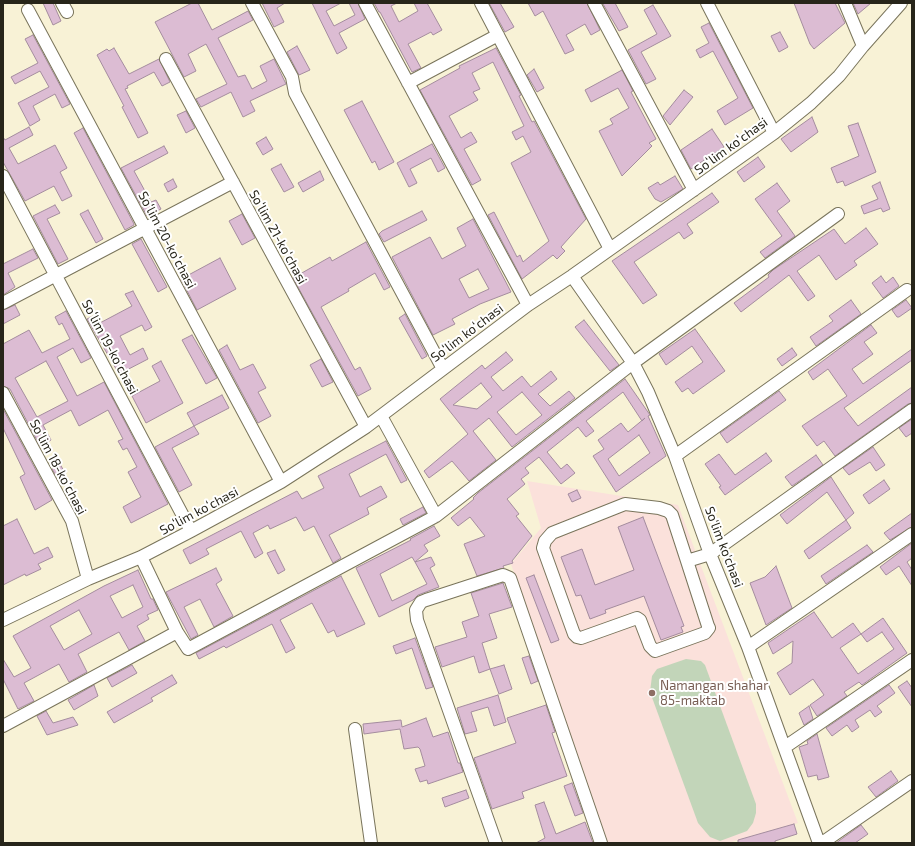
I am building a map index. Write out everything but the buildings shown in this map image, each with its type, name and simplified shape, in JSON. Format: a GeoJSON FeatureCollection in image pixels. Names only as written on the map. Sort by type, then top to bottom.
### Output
{"type":"FeatureCollection","features":[{"type":"Feature","properties":{"kind":"street"},"geometry":{"type":"LineString","coordinates":[[252,3],[292,76],[294,94],[442,369]]}},
{"type":"Feature","properties":{"kind":"street"},"geometry":{"type":"LineString","coordinates":[[365,3],[528,305]]}},
{"type":"Feature","properties":{"kind":"street"},"geometry":{"type":"LineString","coordinates":[[481,3],[610,250]]}},
{"type":"Feature","properties":{"kind":"street"},"geometry":{"type":"LineString","coordinates":[[594,3],[694,190]]}},
{"type":"Feature","properties":{"kind":"street"},"geometry":{"type":"LineString","coordinates":[[707,3],[774,133]]}},
{"type":"Feature","properties":{"kind":"street"},"geometry":{"type":"LineString","coordinates":[[845,3],[863,46]]}},
{"type":"Feature","properties":{"kind":"street","name":"Soʻlim koʻchasi"},"geometry":{"type":"LineString","coordinates":[[4,618],[88,579],[141,557],[192,531],[281,482],[366,427],[528,305],[610,250],[774,133],[811,103],[839,76],[901,3]]}},
{"type":"Feature","properties":{"kind":"street","name":"Soʻlim 20-koʻchasi"},"geometry":{"type":"LineString","coordinates":[[28,10],[281,482]]}},
{"type":"Feature","properties":{"kind":"street"},"geometry":{"type":"LineString","coordinates":[[408,83],[498,35]]}},
{"type":"Feature","properties":{"kind":"street","name":"Soʻlim 21-koʻchasi"},"geometry":{"type":"LineString","coordinates":[[166,59],[366,427]]}},
{"type":"Feature","properties":{"kind":"street","name":"Soʻlim 19-koʻchasi"},"geometry":{"type":"LineString","coordinates":[[3,176],[192,531]]}},
{"type":"Feature","properties":{"kind":"street"},"geometry":{"type":"LineString","coordinates":[[3,303],[233,182]]}},
{"type":"Feature","properties":{"kind":"street"},"geometry":{"type":"LineString","coordinates":[[141,557],[177,632],[186,648],[189,649],[436,516],[633,363],[838,214]]}},
{"type":"Feature","properties":{"kind":"street","name":"So'lim ko'chasi"},"geometry":{"type":"LineString","coordinates":[[572,276],[633,363],[648,392],[675,456],[710,554],[748,647],[819,843]]}},
{"type":"Feature","properties":{"kind":"street"},"geometry":{"type":"LineString","coordinates":[[675,456],[907,290]]}},
{"type":"Feature","properties":{"kind":"street","name":"Soʻlim 18-koʻchasi"},"geometry":{"type":"LineString","coordinates":[[3,393],[72,520],[88,579]]}},
{"type":"Feature","properties":{"kind":"street"},"geometry":{"type":"LineString","coordinates":[[687,561],[710,554],[912,410]]}},
{"type":"Feature","properties":{"kind":"street"},"geometry":{"type":"LineString","coordinates":[[381,416],[436,516]]}},
{"type":"Feature","properties":{"kind":"street"},"geometry":{"type":"LineString","coordinates":[[625,504],[659,508],[668,511],[672,515],[687,561],[709,628],[706,633],[655,651],[650,646],[640,620],[637,618],[581,638],[576,636],[542,548],[545,541],[552,533],[625,504]]}},
{"type":"Feature","properties":{"kind":"street"},"geometry":{"type":"LineString","coordinates":[[748,647],[912,534]]}},
{"type":"Feature","properties":{"kind":"street"},"geometry":{"type":"LineString","coordinates":[[496,843],[417,620],[416,610],[421,602],[503,575],[510,578],[601,843]]}},
{"type":"Feature","properties":{"kind":"street"},"geometry":{"type":"LineString","coordinates":[[3,726],[177,632]]}},
{"type":"Feature","properties":{"kind":"street"},"geometry":{"type":"LineString","coordinates":[[785,747],[912,660]]}},
{"type":"Feature","properties":{"kind":"street"},"geometry":{"type":"LineString","coordinates":[[355,729],[371,843]]}},
{"type":"Feature","properties":{"kind":"street"},"geometry":{"type":"LineString","coordinates":[[822,843],[912,781]]}},
{"type":"Feature","properties":{"kind":"shaded area","name":"Namangan shahar 85-maktab"},"geometry":{"type":"Polygon","coordinates":[[[527,481],[678,505],[798,823],[728,843],[606,843],[511,564],[541,528],[527,481]]]}},
{"type":"Feature","properties":{"kind":"green space"},"geometry":{"type":"Polygon","coordinates":[[[686,659],[701,661],[705,665],[756,804],[756,813],[753,823],[747,831],[720,841],[710,837],[698,823],[650,692],[652,676],[657,669],[686,659]]]}},
{"type":"Feature","properties":{"kind":"place","name":"Namangan shahar 85-maktab"},"geometry":{"type":"Point","coordinates":[652,693]}}]}
